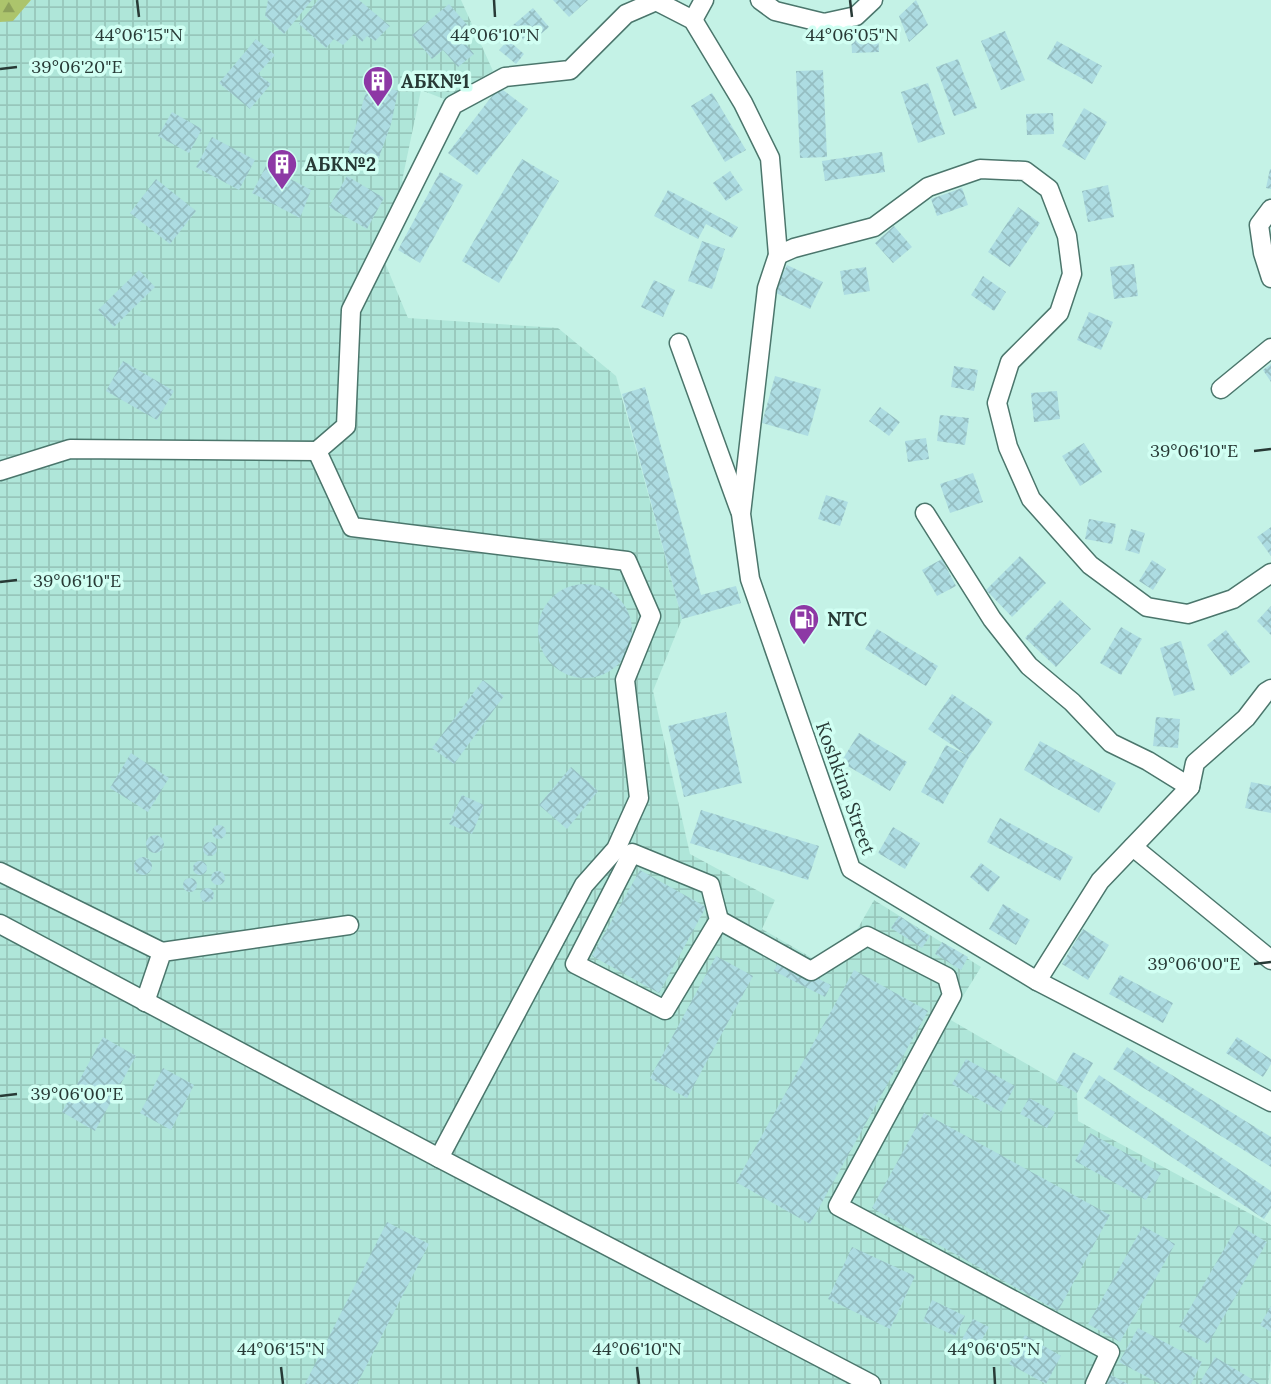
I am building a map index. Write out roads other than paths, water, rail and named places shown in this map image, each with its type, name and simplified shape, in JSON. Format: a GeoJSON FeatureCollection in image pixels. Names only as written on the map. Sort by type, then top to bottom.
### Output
{"type":"FeatureCollection","features":[{"type":"Feature","properties":{"kind":"street"},"geometry":{"type":"LineString","coordinates":[[693,20],[704,0]]}},
{"type":"Feature","properties":{"kind":"street"},"geometry":{"type":"LineString","coordinates":[[760,0],[775,11],[824,23],[856,16],[873,0]]}},
{"type":"Feature","properties":{"kind":"street"},"geometry":{"type":"LineString","coordinates":[[0,471],[71,449],[317,451],[346,426],[351,310],[453,105],[505,77],[570,70],[626,14],[656,1],[693,20],[743,103],[770,158],[778,255],[874,226],[928,187],[981,169],[1025,172],[1049,189],[1067,236],[1072,274],[1059,313],[1010,362],[997,403],[1008,447],[1031,499],[1090,565],[1147,607],[1188,614],[1233,599],[1271,573]]}},
{"type":"Feature","properties":{"kind":"street"},"geometry":{"type":"LineString","coordinates":[[1271,209],[1259,225],[1263,253],[1271,278]]}},
{"type":"Feature","properties":{"kind":"street","name":"Koshkina Street"},"geometry":{"type":"LineString","coordinates":[[778,255],[767,288],[741,514],[750,579],[852,869],[1037,981],[1271,1102]]}},
{"type":"Feature","properties":{"kind":"street"},"geometry":{"type":"LineString","coordinates":[[679,343],[741,514]]}},
{"type":"Feature","properties":{"kind":"street"},"geometry":{"type":"LineString","coordinates":[[1221,388],[1271,348]]}},
{"type":"Feature","properties":{"kind":"street"},"geometry":{"type":"LineString","coordinates":[[317,451],[352,527],[627,561],[651,616],[625,680],[639,798],[616,849],[584,885],[439,1158]]}},
{"type":"Feature","properties":{"kind":"street"},"geometry":{"type":"LineString","coordinates":[[925,513],[992,619],[1029,666],[1072,702],[1111,743],[1148,761],[1190,787]]}},
{"type":"Feature","properties":{"kind":"street"},"geometry":{"type":"LineString","coordinates":[[1037,981],[1100,881],[1190,787],[1195,763],[1245,718],[1271,689]]}},
{"type":"Feature","properties":{"kind":"street"},"geometry":{"type":"LineString","coordinates":[[1133,847],[1271,960]]}},
{"type":"Feature","properties":{"kind":"street"},"geometry":{"type":"LineString","coordinates":[[719,920],[665,1010],[575,964],[632,853],[710,885],[719,920],[811,971],[867,936],[947,977],[951,995],[838,1206],[1110,1352],[1095,1384]]}},
{"type":"Feature","properties":{"kind":"street"},"geometry":{"type":"LineString","coordinates":[[0,872],[162,952],[349,925]]}},
{"type":"Feature","properties":{"kind":"street"},"geometry":{"type":"LineString","coordinates":[[0,924],[871,1384]]}},
{"type":"Feature","properties":{"kind":"street"},"geometry":{"type":"LineString","coordinates":[[145,1002],[162,952]]}},
{"type":"Feature","properties":{"kind":"place","name":"АБК№1"},"geometry":{"type":"Point","coordinates":[378,108]}},
{"type":"Feature","properties":{"kind":"place","name":"АБК№2"},"geometry":{"type":"Point","coordinates":[282,191]}},
{"type":"Feature","properties":{"kind":"place","name":"NTC"},"geometry":{"type":"Point","coordinates":[804,646]}}]}
